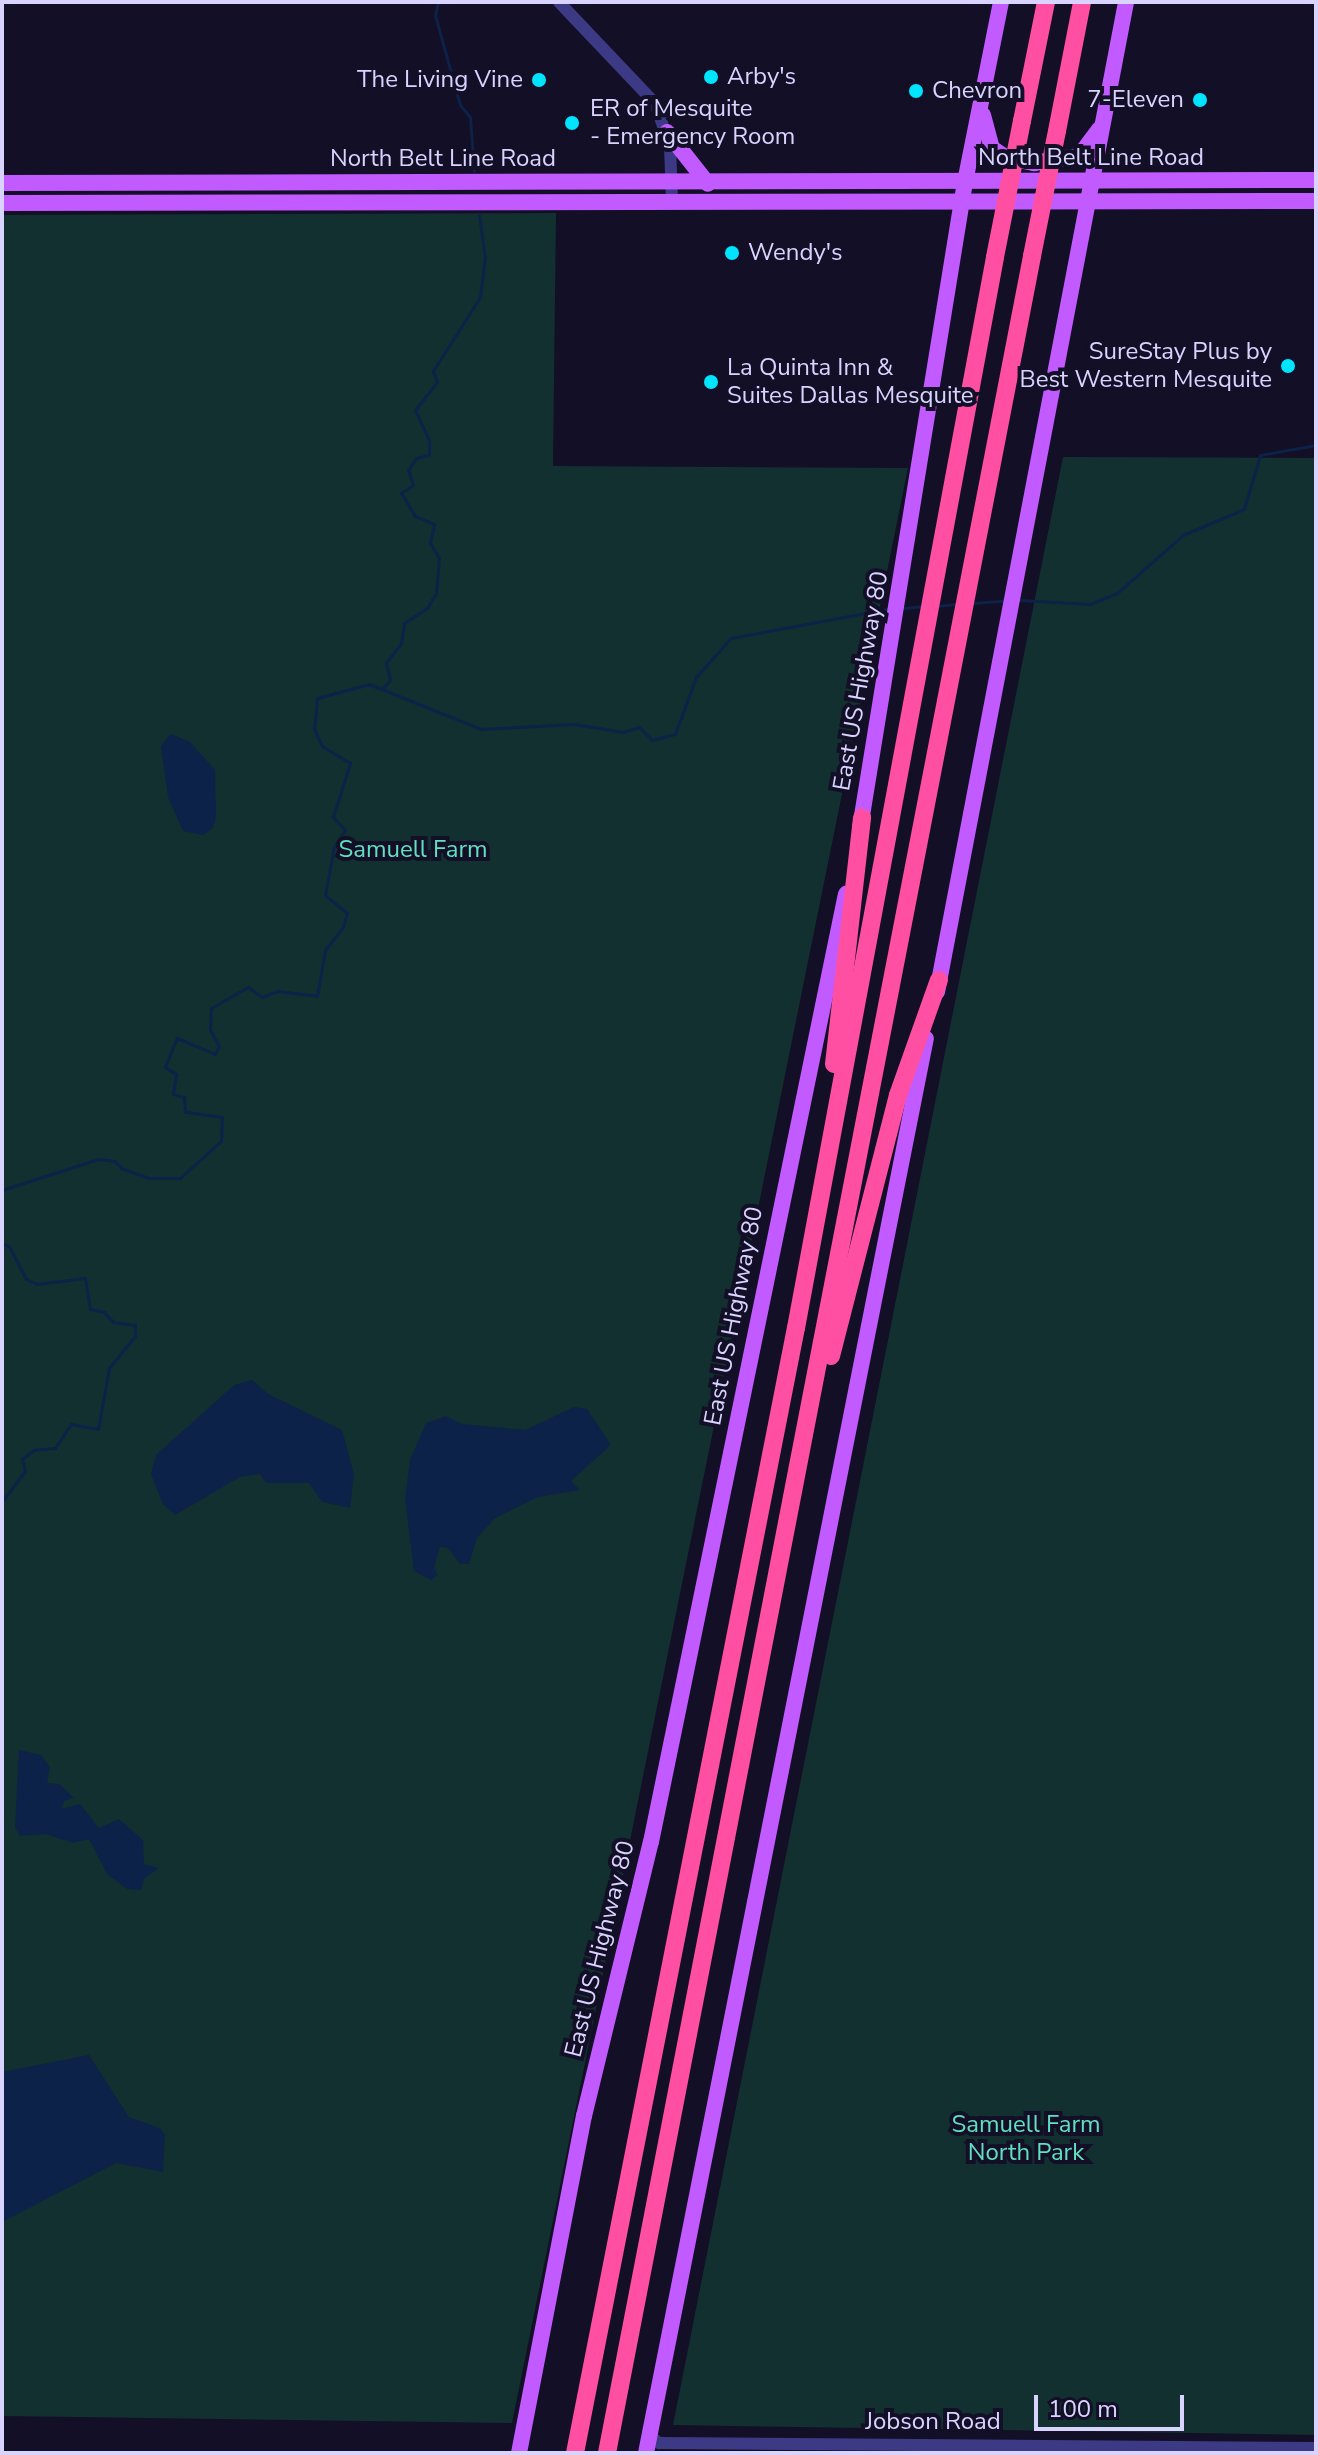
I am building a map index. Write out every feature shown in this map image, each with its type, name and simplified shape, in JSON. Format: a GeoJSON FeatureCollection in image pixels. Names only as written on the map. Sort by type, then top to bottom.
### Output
{"type":"FeatureCollection","features":[{"type":"Feature","properties":{"kind":"highway"},"geometry":{"type":"LineString","coordinates":[[575,2449],[796,1328],[995,257],[1046,2]]}},
{"type":"Feature","properties":{"kind":"highway"},"geometry":{"type":"LineString","coordinates":[[607,2453],[1082,2]]}},
{"type":"Feature","properties":{"kind":"highway"},"geometry":{"type":"LineString","coordinates":[[796,1328],[797,1278],[837,1047],[862,818]]}},
{"type":"Feature","properties":{"kind":"highway"},"geometry":{"type":"LineString","coordinates":[[777,1576],[898,1095],[939,980]]}},
{"type":"Feature","properties":{"kind":"main road"},"geometry":{"type":"LineString","coordinates":[[1001,2],[983,81],[987,141],[1005,157],[1065,161],[1084,151],[1105,118]]}},
{"type":"Feature","properties":{"kind":"main road"},"geometry":{"type":"LineString","coordinates":[[646,2453],[939,980],[1022,541],[1092,201],[1126,2]]}},
{"type":"Feature","properties":{"kind":"main road","name":"East US Highway 80"},"geometry":{"type":"LineString","coordinates":[[519,2453],[584,2116],[651,1842],[862,818],[983,81]]}},
{"type":"Feature","properties":{"kind":"main road"},"geometry":{"type":"LineString","coordinates":[[667,132],[708,184]]}},
{"type":"Feature","properties":{"kind":"main road","name":"North Belt Line Road"},"geometry":{"type":"LineString","coordinates":[[2,183],[708,184],[1316,180]]}},
{"type":"Feature","properties":{"kind":"main road"},"geometry":{"type":"LineString","coordinates":[[307,183],[308,202]]}},
{"type":"Feature","properties":{"kind":"main road"},"geometry":{"type":"LineString","coordinates":[[807,201],[808,183]]}},
{"type":"Feature","properties":{"kind":"main road","name":"North Belt Line Road"},"geometry":{"type":"LineString","coordinates":[[2,203],[1316,201]]}},
{"type":"Feature","properties":{"kind":"street"},"geometry":{"type":"LineString","coordinates":[[559,2],[655,103],[667,132],[672,201]]}},
{"type":"Feature","properties":{"kind":"street","name":"Jobson Road"},"geometry":{"type":"LineString","coordinates":[[649,2435],[659,2443],[879,2450],[1316,2448]]}},
{"type":"Feature","properties":{"kind":"green space","name":"Samuell Farm"},"geometry":{"type":"Polygon","coordinates":[[[556,213],[553,466],[908,468],[512,2423],[2,2416],[2,215],[556,213]]]}},
{"type":"Feature","properties":{"kind":"green space","name":"Samuell Farm North Park"},"geometry":{"type":"Polygon","coordinates":[[[1063,457],[1316,458],[1316,2435],[673,2425],[1063,457]]]}},
{"type":"Feature","properties":{"kind":"water"},"geometry":{"type":"Polygon","coordinates":[[[171,734],[190,742],[215,770],[216,816],[213,828],[203,835],[183,831],[168,797],[161,746],[171,734]]]}},
{"type":"Feature","properties":{"kind":"water"},"geometry":{"type":"Polygon","coordinates":[[[252,1380],[268,1394],[342,1430],[354,1474],[350,1508],[322,1502],[309,1483],[266,1483],[260,1474],[240,1477],[175,1515],[163,1504],[151,1474],[156,1455],[234,1385],[252,1380]]]}},
{"type":"Feature","properties":{"kind":"water"},"geometry":{"type":"Polygon","coordinates":[[[574,1407],[587,1409],[611,1445],[571,1481],[580,1490],[538,1497],[495,1518],[477,1538],[469,1564],[460,1564],[448,1548],[440,1547],[434,1568],[438,1575],[431,1580],[414,1571],[405,1499],[410,1460],[426,1423],[446,1416],[462,1424],[525,1430],[574,1407]]]}},
{"type":"Feature","properties":{"kind":"water"},"geometry":{"type":"Polygon","coordinates":[[[19,1750],[41,1755],[50,1767],[47,1783],[59,1784],[74,1798],[81,1796],[64,1801],[61,1809],[80,1804],[99,1828],[119,1819],[143,1840],[144,1864],[159,1868],[144,1879],[141,1890],[127,1889],[107,1874],[89,1839],[73,1843],[45,1834],[20,1836],[15,1827],[19,1750]]]}},
{"type":"Feature","properties":{"kind":"water"},"geometry":{"type":"Polygon","coordinates":[[[89,2055],[129,2117],[160,2128],[165,2135],[163,2172],[116,2163],[2,2222],[2,2072],[89,2055]]]}},
{"type":"Feature","properties":{"kind":"waterway"},"geometry":{"type":"LineString","coordinates":[[438,2],[435,15],[460,105],[470,117],[474,171]]}},
{"type":"Feature","properties":{"kind":"waterway"},"geometry":{"type":"LineString","coordinates":[[383,688],[390,680],[386,663],[401,643],[404,623],[427,608],[436,593],[439,558],[430,543],[434,524],[415,516],[401,493],[413,485],[408,470],[416,458],[429,455],[429,440],[415,410],[437,382],[433,371],[480,297],[485,258],[479,215]]}},
{"type":"Feature","properties":{"kind":"waterway"},"geometry":{"type":"LineString","coordinates":[[1019,600],[1090,604],[1117,593],[1183,535],[1244,509],[1260,455],[1316,445]]}},
{"type":"Feature","properties":{"kind":"waterway"},"geometry":{"type":"LineString","coordinates":[[972,603],[1004,601]]}},
{"type":"Feature","properties":{"kind":"waterway"},"geometry":{"type":"LineString","coordinates":[[936,606],[956,604]]}},
{"type":"Feature","properties":{"kind":"waterway"},"geometry":{"type":"LineString","coordinates":[[904,608],[924,606]]}},
{"type":"Feature","properties":{"kind":"waterway"},"geometry":{"type":"LineString","coordinates":[[2,1190],[98,1159],[115,1161],[121,1168],[148,1178],[180,1178],[221,1141],[222,1117],[185,1112],[184,1097],[173,1094],[176,1074],[165,1067],[177,1038],[215,1054],[219,1046],[210,1030],[211,1008],[248,987],[262,997],[278,991],[317,996],[325,950],[343,927],[347,913],[325,895],[334,847],[345,830],[333,817],[350,763],[322,746],[314,729],[317,698],[369,684],[481,729],[574,724],[623,732],[639,727],[652,740],[675,734],[696,677],[731,638],[888,609]]}},
{"type":"Feature","properties":{"kind":"waterway"},"geometry":{"type":"LineString","coordinates":[[2,1244],[9,1246],[26,1279],[37,1284],[85,1278],[90,1309],[104,1312],[113,1322],[135,1325],[135,1336],[109,1368],[98,1429],[71,1424],[55,1448],[34,1450],[22,1459],[25,1471],[2,1502]]}},
{"type":"Feature","properties":{"kind":"place","name":"Arby's"},"geometry":{"type":"Point","coordinates":[711,77]}},
{"type":"Feature","properties":{"kind":"place","name":"The Living Vine"},"geometry":{"type":"Point","coordinates":[539,80]}},
{"type":"Feature","properties":{"kind":"place","name":"Chevron"},"geometry":{"type":"Point","coordinates":[916,91]}},
{"type":"Feature","properties":{"kind":"place","name":"7-Eleven"},"geometry":{"type":"Point","coordinates":[1200,100]}},
{"type":"Feature","properties":{"kind":"place","name":"ER of Mesquite - Emergency Room"},"geometry":{"type":"Point","coordinates":[572,123]}},
{"type":"Feature","properties":{"kind":"place","name":"Wendy's"},"geometry":{"type":"Point","coordinates":[732,253]}},
{"type":"Feature","properties":{"kind":"place","name":"SureStay Plus by Best Western Mesquite"},"geometry":{"type":"Point","coordinates":[1288,366]}},
{"type":"Feature","properties":{"kind":"place","name":"La Quinta Inn & Suites Dallas Mesquite"},"geometry":{"type":"Point","coordinates":[711,382]}}]}
